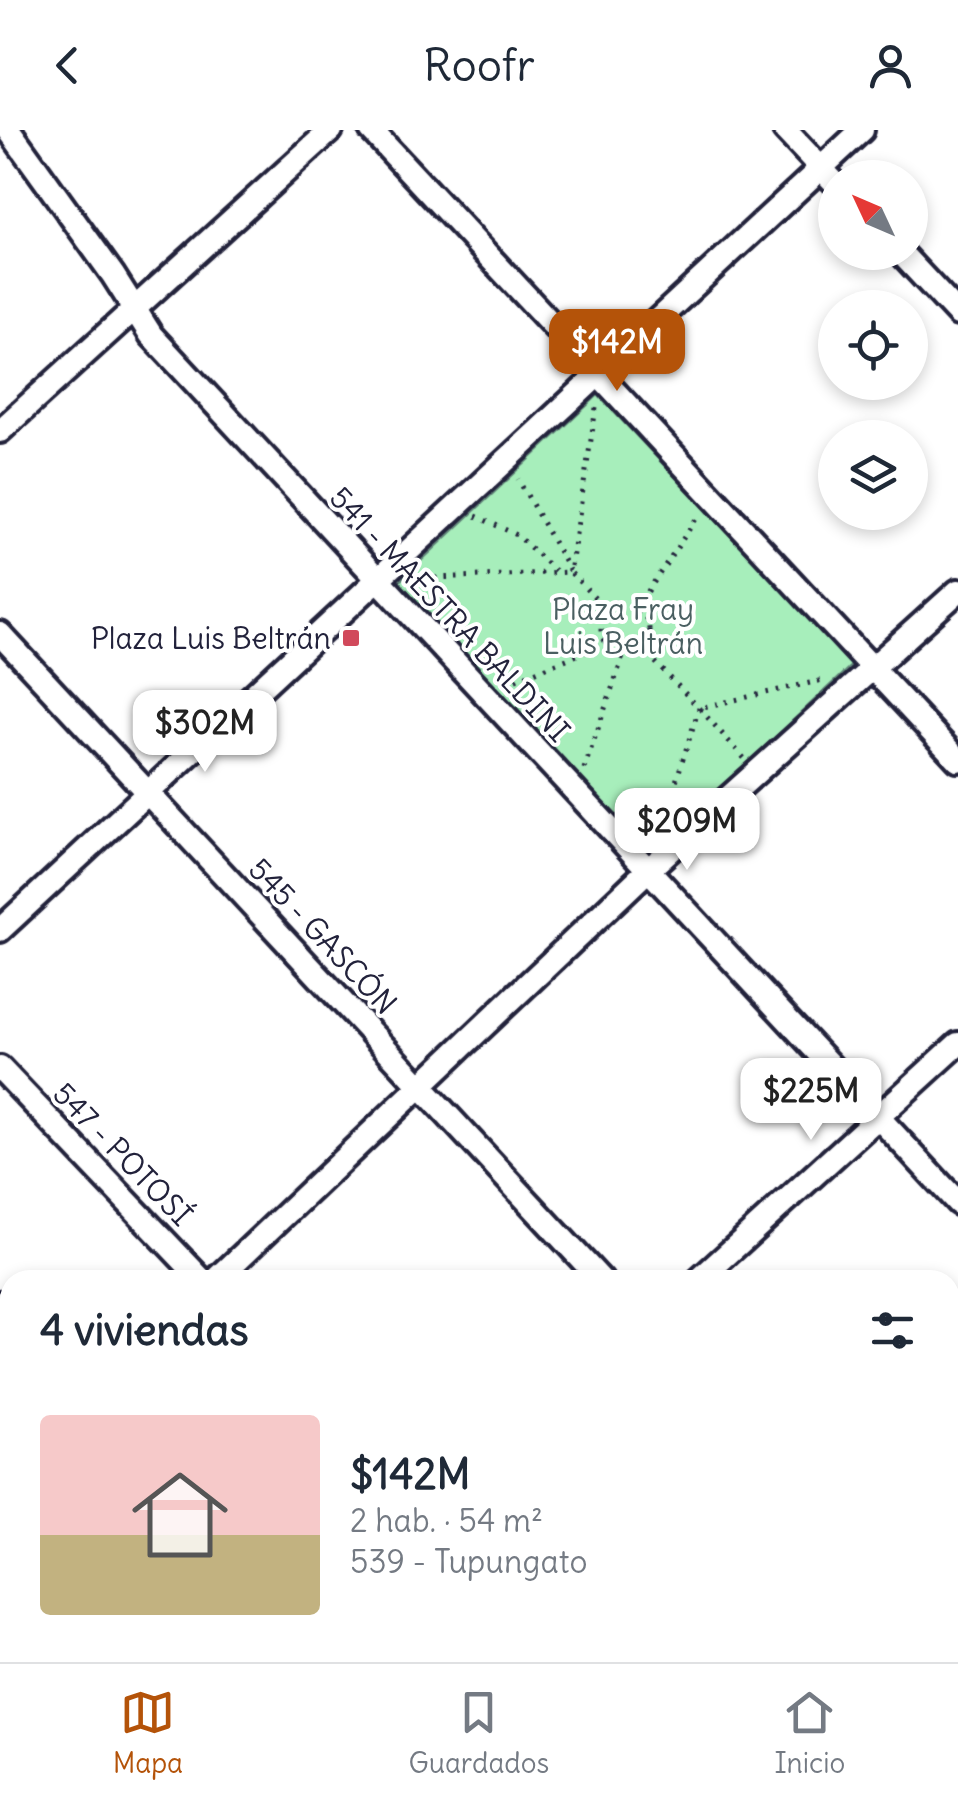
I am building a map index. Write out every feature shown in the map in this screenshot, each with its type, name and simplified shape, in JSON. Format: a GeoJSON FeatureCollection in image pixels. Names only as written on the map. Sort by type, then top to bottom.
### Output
{"type":"FeatureCollection","features":[{"type":"Feature","properties":{"kind":"street","name":"541 - MAESTRA BALDINI"},"geometry":{"type":"LineString","coordinates":[[9,130],[114,274],[134,312],[376,581],[958,1203]]}},
{"type":"Feature","properties":{"kind":"street"},"geometry":{"type":"LineString","coordinates":[[0,431],[332,130]]}},
{"type":"Feature","properties":{"kind":"street"},"geometry":{"type":"LineString","coordinates":[[371,130],[958,760]]}},
{"type":"Feature","properties":{"kind":"street"},"geometry":{"type":"LineString","coordinates":[[785,130],[818,165]]}},
{"type":"Feature","properties":{"kind":"street"},"geometry":{"type":"LineString","coordinates":[[839,160],[862,130]]}},
{"type":"Feature","properties":{"kind":"street"},"geometry":{"type":"LineString","coordinates":[[0,930],[506,458],[818,184]]}},
{"type":"Feature","properties":{"kind":"street"},"geometry":{"type":"LineString","coordinates":[[917,270],[958,314]]}},
{"type":"Feature","properties":{"kind":"street"},"geometry":{"type":"LineString","coordinates":[[227,1270],[648,870],[958,591]]}},
{"type":"Feature","properties":{"kind":"street","name":"545 - GASCÓN"},"geometry":{"type":"LineString","coordinates":[[0,634],[592,1270]]}},
{"type":"Feature","properties":{"kind":"street"},"geometry":{"type":"LineString","coordinates":[[710,1270],[958,1044]]}},
{"type":"Feature","properties":{"kind":"street","name":"547 - POTOSÍ"},"geometry":{"type":"LineString","coordinates":[[0,1068],[192,1270]]}},
{"type":"Feature","properties":{"kind":"path"},"geometry":{"type":"LineString","coordinates":[[570,572],[601,373]]}},
{"type":"Feature","properties":{"kind":"path"},"geometry":{"type":"LineString","coordinates":[[506,458],[570,572],[609,613]]}},
{"type":"Feature","properties":{"kind":"path"},"geometry":{"type":"LineString","coordinates":[[636,609],[714,494]]}},
{"type":"Feature","properties":{"kind":"path"},"geometry":{"type":"LineString","coordinates":[[456,506],[517,535],[558,573]]}},
{"type":"Feature","properties":{"kind":"path"},"geometry":{"type":"LineString","coordinates":[[376,581],[570,572]]}},
{"type":"Feature","properties":{"kind":"path"},"geometry":{"type":"LineString","coordinates":[[624,654],[605,644],[601,630],[609,613],[620,607],[636,609]]}},
{"type":"Feature","properties":{"kind":"path"},"geometry":{"type":"LineString","coordinates":[[624,654],[641,647],[648,629],[636,609]]}},
{"type":"Feature","properties":{"kind":"path"},"geometry":{"type":"LineString","coordinates":[[483,692],[605,644]]}},
{"type":"Feature","properties":{"kind":"path"},"geometry":{"type":"LineString","coordinates":[[641,647],[757,772]]}},
{"type":"Feature","properties":{"kind":"path"},"geometry":{"type":"LineString","coordinates":[[575,792],[602,730],[624,654]]}},
{"type":"Feature","properties":{"kind":"path"},"geometry":{"type":"LineString","coordinates":[[699,708],[836,677]]}},
{"type":"Feature","properties":{"kind":"path"},"geometry":{"type":"LineString","coordinates":[[648,870],[699,708]]}},
{"type":"Feature","properties":{"kind":"green space","name":"Plaza Fray Luis Beltrán"},"geometry":{"type":"Polygon","coordinates":[[[598,395],[852,665],[648,857],[393,587],[598,395]]]}},
{"type":"Feature","properties":{"kind":"place","name":"Plaza Luis Beltrán"},"geometry":{"type":"Point","coordinates":[351,638]}}]}
